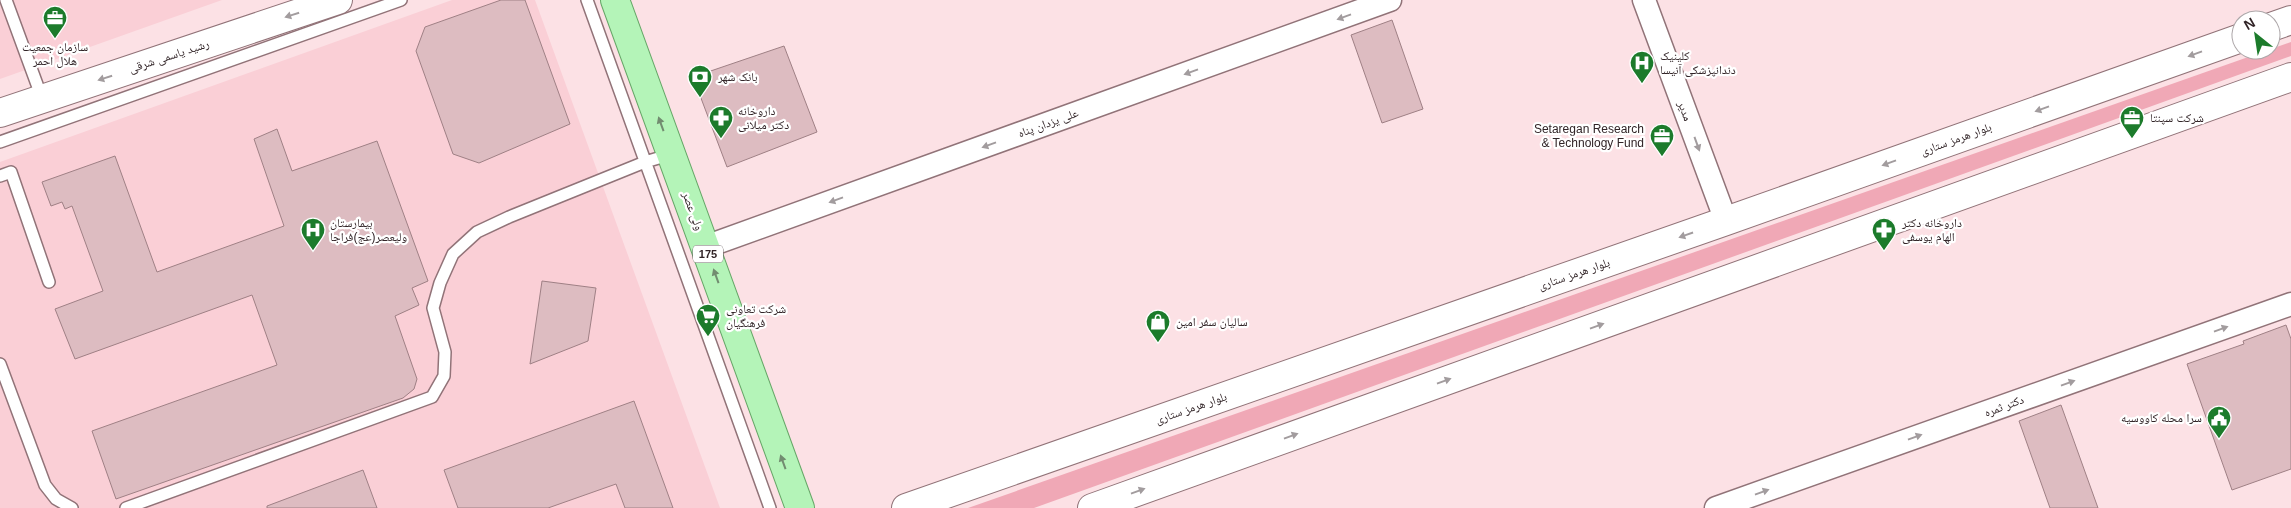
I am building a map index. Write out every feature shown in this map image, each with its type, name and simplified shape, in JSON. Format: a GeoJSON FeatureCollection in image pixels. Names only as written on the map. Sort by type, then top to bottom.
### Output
{"type":"FeatureCollection","features":[{"type":"Feature","properties":{"kind":"main road","name":"ولی عصر"},"geometry":{"type":"LineString","coordinates":[[615,0],[800,508]]}},
{"type":"Feature","properties":{"kind":"street","name":"رشید یاسمی شرقی"},"geometry":{"type":"LineString","coordinates":[[0,114],[42,98],[338,0]]}},
{"type":"Feature","properties":{"kind":"street","name":"علی یزدان پناه"},"geometry":{"type":"LineString","coordinates":[[706,247],[1390,0]]}},
{"type":"Feature","properties":{"kind":"street","name":"مدیر"},"geometry":{"type":"LineString","coordinates":[[1644,0],[1726,221]]}},
{"type":"Feature","properties":{"kind":"street","name":"بلوار هرمز ستاری"},"geometry":{"type":"LineString","coordinates":[[906,508],[1726,221],[2231,42]]}},
{"type":"Feature","properties":{"kind":"street"},"geometry":{"type":"LineString","coordinates":[[1092,508],[2291,76]]}},
{"type":"Feature","properties":{"kind":"street","name":"دکتر ثمره"},"geometry":{"type":"LineString","coordinates":[[1716,508],[2291,304]]}},
{"type":"Feature","properties":{"kind":"lane"},"geometry":{"type":"LineString","coordinates":[[6,0],[42,98]]}},
{"type":"Feature","properties":{"kind":"lane"},"geometry":{"type":"LineString","coordinates":[[0,142],[401,0]]}},
{"type":"Feature","properties":{"kind":"lane"},"geometry":{"type":"LineString","coordinates":[[587,0],[770,508]]}},
{"type":"Feature","properties":{"kind":"lane"},"geometry":{"type":"LineString","coordinates":[[126,508],[432,397],[444,376],[445,352],[433,308],[440,283],[453,254],[477,232],[645,162],[672,154]]}},
{"type":"Feature","properties":{"kind":"lane"},"geometry":{"type":"LineString","coordinates":[[0,176],[11,172],[49,282]]}},
{"type":"Feature","properties":{"kind":"lane"},"geometry":{"type":"LineString","coordinates":[[0,364],[45,485],[56,499],[72,508]]}},
{"type":"Feature","properties":{"kind":"shaded area","name":"سازمان جمعیت هلال احمر"},"geometry":{"type":"Polygon","coordinates":[[[0,0],[222,0],[0,79],[0,0]]]}},
{"type":"Feature","properties":{"kind":"shaded area","name":"بیمارستان ولیعصر(عج)فراجا"},"geometry":{"type":"Polygon","coordinates":[[[452,0],[535,0],[720,508],[0,508],[0,162],[452,0]]]}},
{"type":"Feature","properties":{"kind":"shaded area"},"geometry":{"type":"Polygon","coordinates":[[[2291,42],[2291,56],[2281,60],[2281,46],[2291,42]]]}},
{"type":"Feature","properties":{"kind":"shaded area"},"geometry":{"type":"Polygon","coordinates":[[[2240,60],[2280,60],[1034,508],[968,508],[2240,60]]]}},
{"type":"Feature","properties":{"kind":"building"},"geometry":{"type":"Polygon","coordinates":[[[501,0],[525,0],[570,124],[479,163],[453,154],[416,51],[425,27],[501,0]]]}},
{"type":"Feature","properties":{"kind":"building"},"geometry":{"type":"Polygon","coordinates":[[[1392,20],[1423,109],[1382,123],[1351,35],[1392,20]]]}},
{"type":"Feature","properties":{"kind":"building"},"geometry":{"type":"Polygon","coordinates":[[[784,46],[817,132],[727,167],[693,77],[784,46]]]}},
{"type":"Feature","properties":{"kind":"building"},"geometry":{"type":"Polygon","coordinates":[[[277,129],[292,171],[377,141],[428,281],[412,288],[419,305],[395,316],[417,379],[414,389],[403,398],[116,499],[92,431],[277,365],[252,295],[75,359],[55,309],[103,291],[72,206],[65,209],[62,202],[51,206],[42,182],[115,156],[157,272],[284,226],[254,139],[277,129]]]}},
{"type":"Feature","properties":{"kind":"building"},"geometry":{"type":"Polygon","coordinates":[[[542,281],[596,288],[588,341],[530,364],[542,281]]]}},
{"type":"Feature","properties":{"kind":"building"},"geometry":{"type":"Polygon","coordinates":[[[2286,325],[2291,339],[2291,469],[2232,490],[2187,364],[2244,344],[2243,341],[2286,325]]]}},
{"type":"Feature","properties":{"kind":"building"},"geometry":{"type":"Polygon","coordinates":[[[634,401],[673,508],[625,508],[616,484],[548,508],[458,508],[444,470],[634,401]]]}},
{"type":"Feature","properties":{"kind":"building"},"geometry":{"type":"Polygon","coordinates":[[[2061,405],[2098,508],[2050,508],[2019,421],[2061,405]]]}},
{"type":"Feature","properties":{"kind":"building"},"geometry":{"type":"Polygon","coordinates":[[[363,470],[377,508],[267,508],[267,506],[363,470]]]}},
{"type":"Feature","properties":{"kind":"place","name":"سازمان جمعیت هلال احمر"},"geometry":{"type":"Point","coordinates":[55,39]}},
{"type":"Feature","properties":{"kind":"place","name":"کلینیک دندانپزشکی آنیسا"},"geometry":{"type":"Point","coordinates":[1642,84]}},
{"type":"Feature","properties":{"kind":"place","name":"بانک شهر"},"geometry":{"type":"Point","coordinates":[700,98]}},
{"type":"Feature","properties":{"kind":"place","name":"داروخانه دکتر میلانی"},"geometry":{"type":"Point","coordinates":[721,139]}},
{"type":"Feature","properties":{"kind":"place","name":"شرکت سپنتا"},"geometry":{"type":"Point","coordinates":[2132,139]}},
{"type":"Feature","properties":{"kind":"place","name":"Setaregan Research & Technology Fund"},"geometry":{"type":"Point","coordinates":[1662,157]}},
{"type":"Feature","properties":{"kind":"place","name":"بیمارستان ولیعصر(عج)فراجا"},"geometry":{"type":"Point","coordinates":[313,251]}},
{"type":"Feature","properties":{"kind":"place","name":"داروخانه دکتر الهام یوسفی"},"geometry":{"type":"Point","coordinates":[1884,251]}},
{"type":"Feature","properties":{"kind":"place","name":"شرکت تعاونی فرهنگیان"},"geometry":{"type":"Point","coordinates":[708,337]}},
{"type":"Feature","properties":{"kind":"place","name":"سالیان سفر امین"},"geometry":{"type":"Point","coordinates":[1158,343]}},
{"type":"Feature","properties":{"kind":"place","name":"سرا محله کاووسیه"},"geometry":{"type":"Point","coordinates":[2219,439]}}]}
